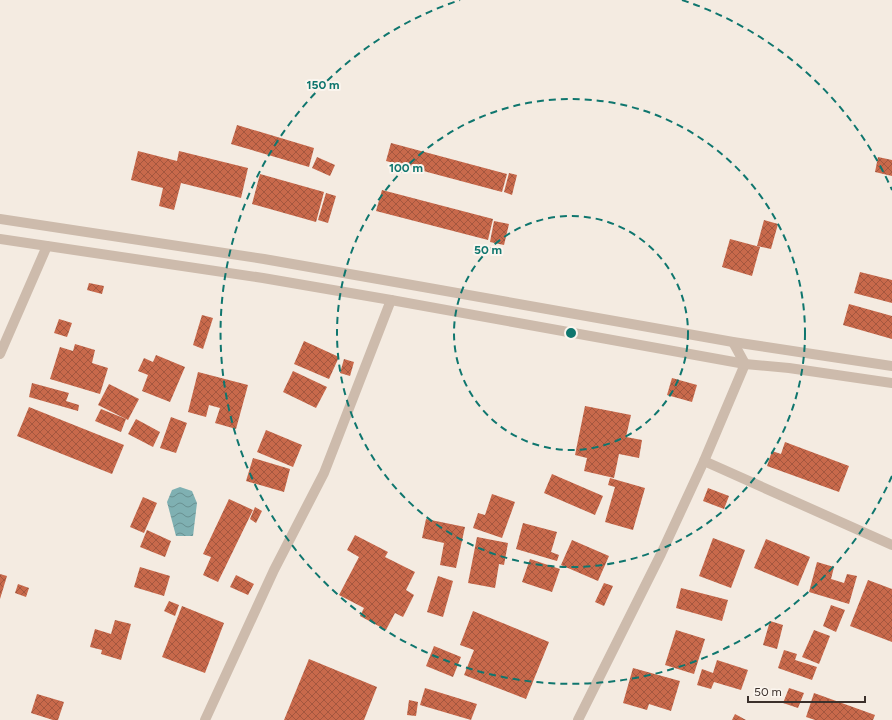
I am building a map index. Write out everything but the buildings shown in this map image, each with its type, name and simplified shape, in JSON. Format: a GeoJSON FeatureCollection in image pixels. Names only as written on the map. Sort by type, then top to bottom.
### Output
{"type":"FeatureCollection","features":[{"type":"Feature","properties":{"kind":"street"},"geometry":{"type":"LineString","coordinates":[[0,218],[287,263],[733,342],[892,366]]}},
{"type":"Feature","properties":{"kind":"street"},"geometry":{"type":"LineString","coordinates":[[0,239],[262,278],[745,364],[789,368],[892,383]]}},
{"type":"Feature","properties":{"kind":"street"},"geometry":{"type":"LineString","coordinates":[[0,354],[47,246]]}},
{"type":"Feature","properties":{"kind":"street"},"geometry":{"type":"LineString","coordinates":[[205,720],[274,570],[324,473],[391,300]]}},
{"type":"Feature","properties":{"kind":"street"},"geometry":{"type":"LineString","coordinates":[[733,342],[745,364]]}},
{"type":"Feature","properties":{"kind":"street"},"geometry":{"type":"LineString","coordinates":[[578,720],[661,554],[704,461],[745,364]]}},
{"type":"Feature","properties":{"kind":"street"},"geometry":{"type":"LineString","coordinates":[[704,461],[892,546]]}},
{"type":"Feature","properties":{"kind":"water"},"geometry":{"type":"Polygon","coordinates":[[[180,487],[192,491],[197,503],[193,536],[176,536],[167,502],[172,490],[180,487]]]}}]}
